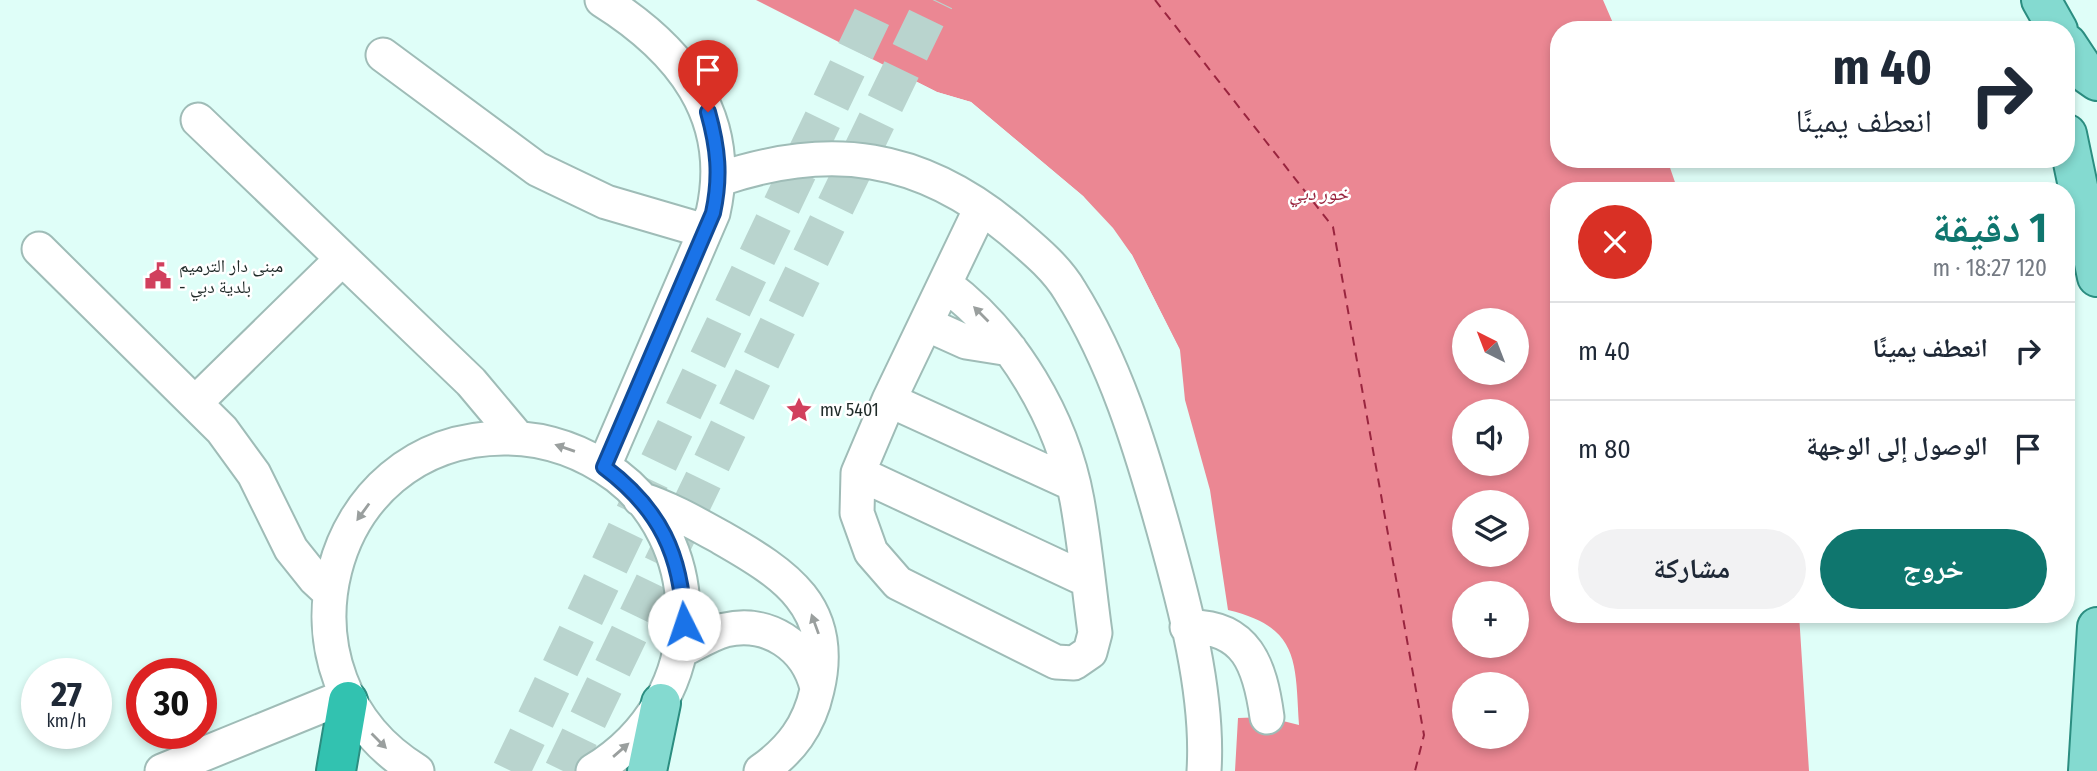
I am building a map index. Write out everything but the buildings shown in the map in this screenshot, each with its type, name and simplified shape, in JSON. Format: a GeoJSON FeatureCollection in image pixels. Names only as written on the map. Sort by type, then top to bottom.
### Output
{"type":"FeatureCollection","features":[{"type":"Feature","properties":{"kind":"highway"},"geometry":{"type":"LineString","coordinates":[[336,771],[347,699]]}},
{"type":"Feature","properties":{"kind":"main road"},"geometry":{"type":"LineString","coordinates":[[2027,0],[2033,21]]}},
{"type":"Feature","properties":{"kind":"main road"},"geometry":{"type":"LineString","coordinates":[[2041,0],[2053,21]]}},
{"type":"Feature","properties":{"kind":"main road"},"geometry":{"type":"LineString","coordinates":[[2075,56],[2087,74],[2097,81]]}},
{"type":"Feature","properties":{"kind":"main road"},"geometry":{"type":"LineString","coordinates":[[2075,161],[2093,220],[2097,277]]}},
{"type":"Feature","properties":{"kind":"main road"},"geometry":{"type":"LineString","coordinates":[[2088,771],[2097,627]]}},
{"type":"Feature","properties":{"kind":"main road"},"geometry":{"type":"LineString","coordinates":[[648,771],[662,703]]}},
{"type":"Feature","properties":{"kind":"street"},"geometry":{"type":"LineString","coordinates":[[602,0],[653,35],[675,57],[708,112],[717,145],[720,179],[705,231],[604,467]]}},
{"type":"Feature","properties":{"kind":"street"},"geometry":{"type":"LineString","coordinates":[[383,55],[537,169],[606,202],[705,231]]}},
{"type":"Feature","properties":{"kind":"street"},"geometry":{"type":"LineString","coordinates":[[198,120],[471,382],[518,438]]}},
{"type":"Feature","properties":{"kind":"street"},"geometry":{"type":"LineString","coordinates":[[720,179],[763,164],[808,158],[855,158],[900,168],[931,180],[982,208],[1037,251],[1069,288],[1098,341],[1123,400],[1148,475],[1201,686],[1204,771]]}},
{"type":"Feature","properties":{"kind":"street"},"geometry":{"type":"LineString","coordinates":[[946,285],[981,314],[1010,349],[1047,414],[1073,484],[1094,643],[1083,659],[1065,664],[1056,662],[916,594],[883,569],[871,552],[857,513],[858,473],[889,400],[982,208]]}},
{"type":"Feature","properties":{"kind":"street"},"geometry":{"type":"LineString","coordinates":[[39,249],[195,402],[238,449],[254,474],[291,549],[329,592]]}},
{"type":"Feature","properties":{"kind":"street"},"geometry":{"type":"LineString","coordinates":[[195,402],[342,258]]}},
{"type":"Feature","properties":{"kind":"street"},"geometry":{"type":"LineString","coordinates":[[926,324],[966,342],[1010,349]]}},
{"type":"Feature","properties":{"kind":"street"},"geometry":{"type":"LineString","coordinates":[[889,400],[1073,484]]}},
{"type":"Feature","properties":{"kind":"street"},"geometry":{"type":"LineString","coordinates":[[417,771],[381,744],[347,699],[329,645],[329,592],[344,541],[374,496],[394,478],[439,451],[492,438],[518,438],[572,450],[604,467],[640,499],[670,544],[678,570],[684,624],[680,651],[662,703],[628,745],[593,771]]}},
{"type":"Feature","properties":{"kind":"street"},"geometry":{"type":"LineString","coordinates":[[858,473],[1087,580]]}},
{"type":"Feature","properties":{"kind":"street"},"geometry":{"type":"LineString","coordinates":[[640,499],[684,517],[771,567],[793,585],[809,608],[819,635],[821,662],[812,710],[792,745],[761,771]]}},
{"type":"Feature","properties":{"kind":"street"},"geometry":{"type":"LineString","coordinates":[[1186,627],[1205,626],[1224,633],[1241,645],[1254,660],[1262,679],[1267,718]]}},
{"type":"Feature","properties":{"kind":"street"},"geometry":{"type":"LineString","coordinates":[[680,651],[723,631],[755,628],[770,632],[797,649],[814,676],[817,691]]}},
{"type":"Feature","properties":{"kind":"street"},"geometry":{"type":"LineString","coordinates":[[162,771],[347,699]]}},
{"type":"Feature","properties":{"kind":"water","name":"خور دبي"},"geometry":{"type":"Polygon","coordinates":[[[756,0],[1603,0],[1612,21],[1550,21],[1550,168],[1670,168],[1675,182],[1550,182],[1550,623],[1800,623],[1809,771],[1235,771],[1238,718],[1267,717],[1299,725],[1294,665],[1281,637],[1269,626],[1252,617],[1228,610],[1210,490],[1185,400],[1180,350],[1132,255],[1083,196],[971,102],[937,92],[756,0]]]}},
{"type":"Feature","properties":{"kind":"pier"},"geometry":{"type":"Polygon","coordinates":[[[752,0],[937,92],[971,102],[1083,196],[1113,228],[1132,255],[1180,350],[1170,339],[1129,257],[1110,230],[1080,198],[969,105],[935,95],[752,0]]]}},
{"type":"Feature","properties":{"kind":"ferry route"},"geometry":{"type":"LineString","coordinates":[[1155,0],[1333,227],[1424,735],[1415,771]]}},
{"type":"Feature","properties":{"kind":"tunnel"},"geometry":{"type":"LineString","coordinates":[[511,771],[880,0]]}},
{"type":"Feature","properties":{"kind":"tunnel"},"geometry":{"type":"LineString","coordinates":[[563,771],[935,0]]}},
{"type":"Feature","properties":{"kind":"place","name":"مبنى دار الترميم - بلدية دبي"},"geometry":{"type":"Point","coordinates":[158,276]}},
{"type":"Feature","properties":{"kind":"place","name":"mv 5401"},"geometry":{"type":"Point","coordinates":[799,410]}},
{"type":"Feature","properties":{"kind":"route"},"geometry":{"type":"LineString","coordinates":[[684,624],[683,597],[670,544],[657,520],[640,499],[623,481],[604,467],[713,213],[720,179],[717,145],[708,112]]}}]}
